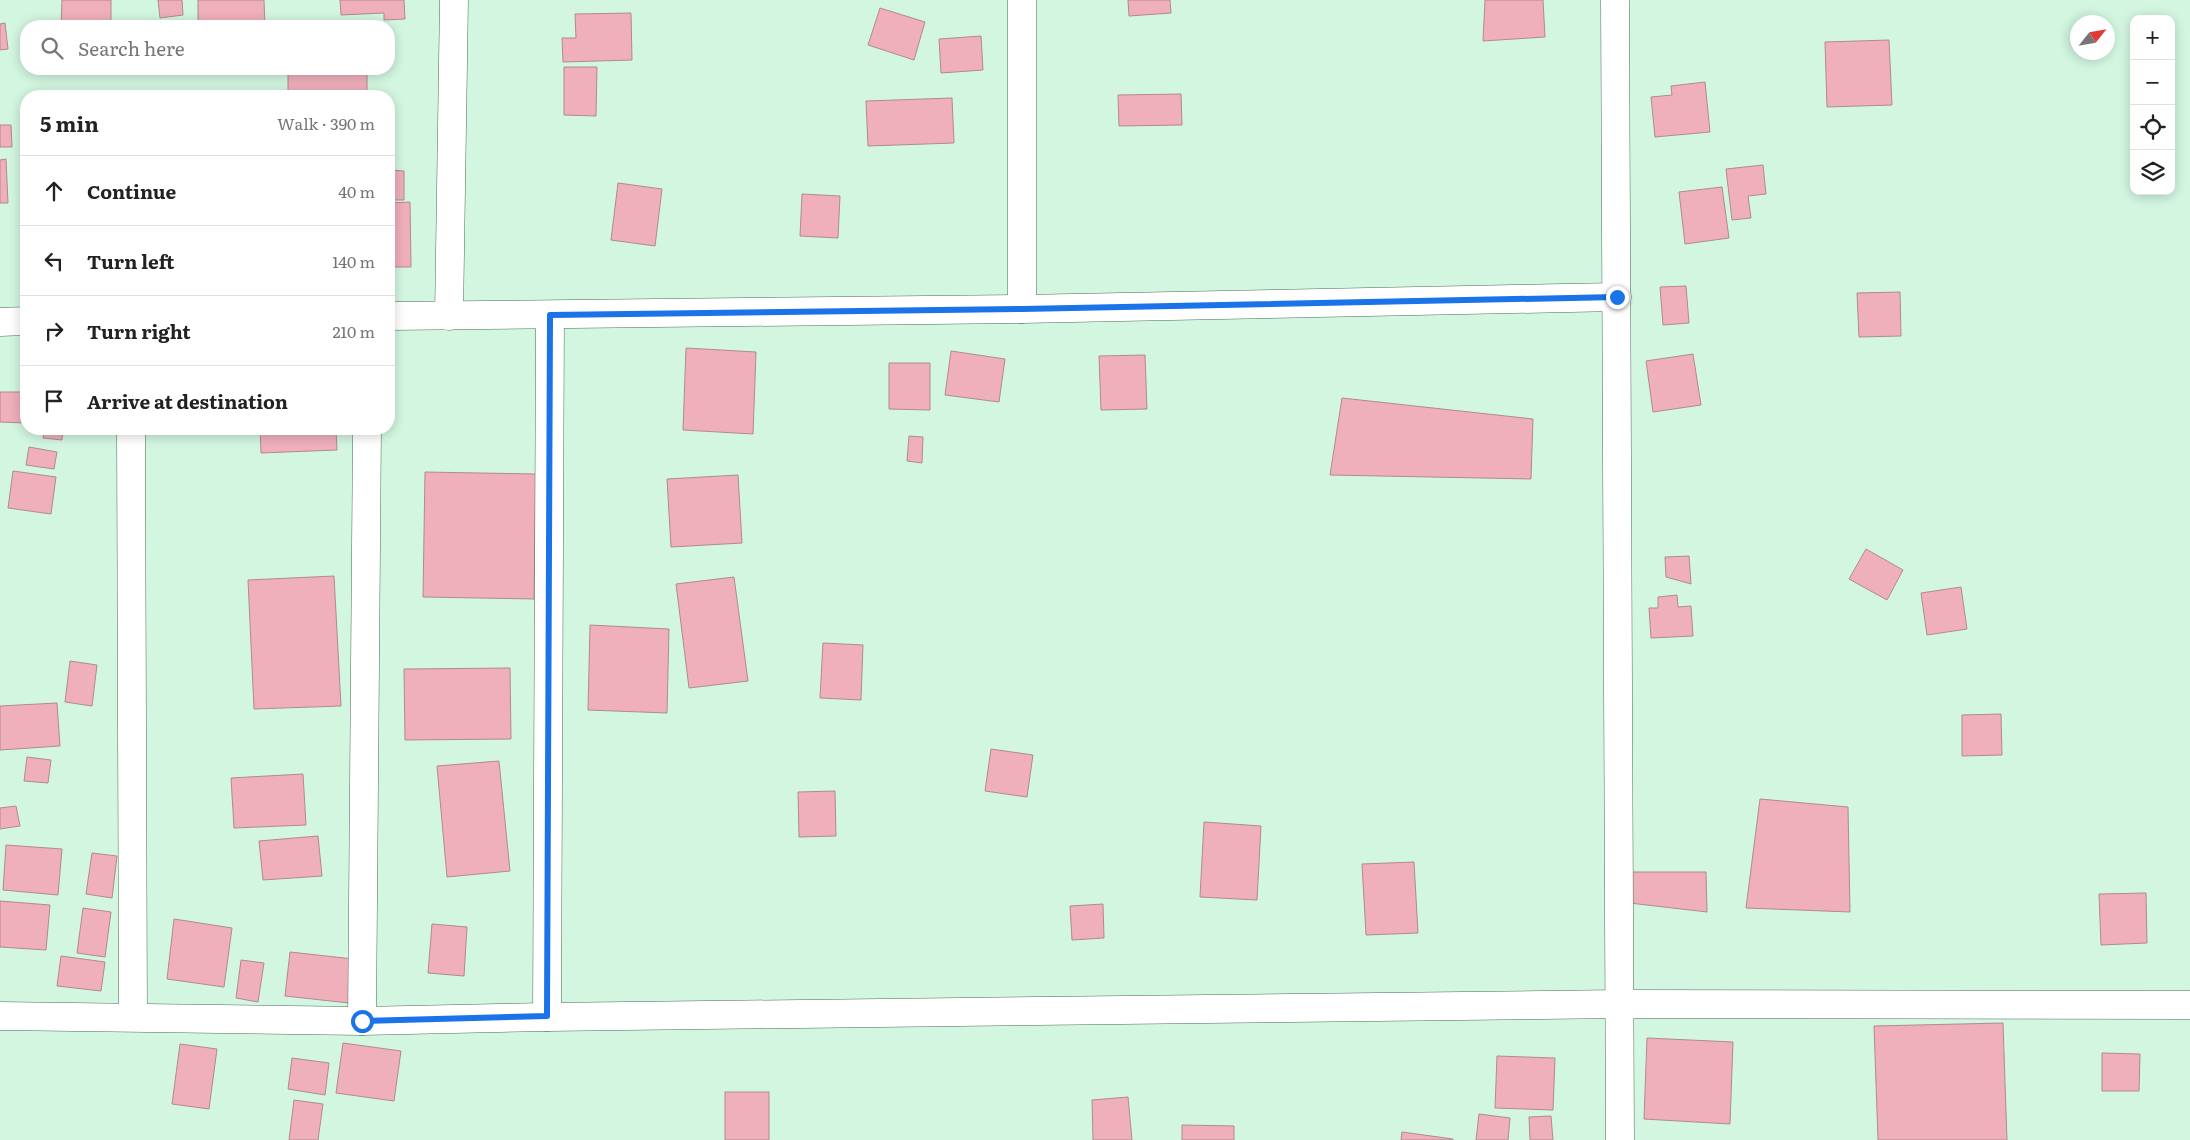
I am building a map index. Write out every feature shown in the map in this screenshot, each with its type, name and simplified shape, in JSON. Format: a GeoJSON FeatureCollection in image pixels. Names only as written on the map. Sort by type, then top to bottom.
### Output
{"type":"FeatureCollection","features":[{"type":"Feature","properties":{"kind":"street"},"geometry":{"type":"LineString","coordinates":[[450,316],[454,0]]}},
{"type":"Feature","properties":{"kind":"street"},"geometry":{"type":"LineString","coordinates":[[1022,0],[1022,309]]}},
{"type":"Feature","properties":{"kind":"street"},"geometry":{"type":"LineString","coordinates":[[1615,0],[1620,1140]]}},
{"type":"Feature","properties":{"kind":"street"},"geometry":{"type":"LineString","coordinates":[[395,316],[1022,309],[1617,297]]}},
{"type":"Feature","properties":{"kind":"street"},"geometry":{"type":"LineString","coordinates":[[547,1016],[550,315]]}},
{"type":"Feature","properties":{"kind":"street"},"geometry":{"type":"LineString","coordinates":[[0,322],[20,322]]}},
{"type":"Feature","properties":{"kind":"street"},"geometry":{"type":"LineString","coordinates":[[131,435],[132,1017]]}},
{"type":"Feature","properties":{"kind":"street"},"geometry":{"type":"LineString","coordinates":[[362,1021],[367,435]]}},
{"type":"Feature","properties":{"kind":"street"},"geometry":{"type":"LineString","coordinates":[[0,1016],[362,1021],[547,1016],[1620,1004],[2190,1005]]}},
{"type":"Feature","properties":{"kind":"building"},"geometry":{"type":"Polygon","coordinates":[[[62,0],[111,0],[111,20],[61,20],[62,0]]]}},
{"type":"Feature","properties":{"kind":"building"},"geometry":{"type":"Polygon","coordinates":[[[158,0],[182,0],[183,15],[160,18],[158,0]]]}},
{"type":"Feature","properties":{"kind":"building"},"geometry":{"type":"Polygon","coordinates":[[[198,0],[264,0],[265,20],[198,20],[198,0]]]}},
{"type":"Feature","properties":{"kind":"building"},"geometry":{"type":"Polygon","coordinates":[[[340,0],[404,0],[405,19],[384,20],[384,13],[341,15],[340,0]]]}},
{"type":"Feature","properties":{"kind":"building"},"geometry":{"type":"Polygon","coordinates":[[[1128,0],[1170,0],[1171,13],[1129,16],[1128,0]]]}},
{"type":"Feature","properties":{"kind":"building"},"geometry":{"type":"Polygon","coordinates":[[[1485,0],[1543,0],[1545,37],[1483,41],[1485,0]]]}},
{"type":"Feature","properties":{"kind":"building"},"geometry":{"type":"Polygon","coordinates":[[[880,8],[925,22],[914,60],[868,45],[880,8]]]}},
{"type":"Feature","properties":{"kind":"building"},"geometry":{"type":"Polygon","coordinates":[[[631,13],[632,60],[563,62],[562,38],[576,38],[575,14],[631,13]]]}},
{"type":"Feature","properties":{"kind":"building"},"geometry":{"type":"Polygon","coordinates":[[[5,23],[8,49],[0,50],[0,24],[5,23]]]}},
{"type":"Feature","properties":{"kind":"building"},"geometry":{"type":"Polygon","coordinates":[[[981,36],[983,70],[941,73],[939,39],[981,36]]]}},
{"type":"Feature","properties":{"kind":"building"},"geometry":{"type":"Polygon","coordinates":[[[1889,40],[1892,105],[1827,107],[1825,42],[1889,40]]]}},
{"type":"Feature","properties":{"kind":"building"},"geometry":{"type":"Polygon","coordinates":[[[564,67],[597,67],[596,116],[564,115],[564,67]]]}},
{"type":"Feature","properties":{"kind":"building"},"geometry":{"type":"Polygon","coordinates":[[[288,75],[367,75],[367,90],[288,90],[288,75]]]}},
{"type":"Feature","properties":{"kind":"building"},"geometry":{"type":"Polygon","coordinates":[[[1705,82],[1710,132],[1655,137],[1651,97],[1672,95],[1671,86],[1705,82]]]}},
{"type":"Feature","properties":{"kind":"building"},"geometry":{"type":"Polygon","coordinates":[[[1181,94],[1182,125],[1119,126],[1118,95],[1181,94]]]}},
{"type":"Feature","properties":{"kind":"building"},"geometry":{"type":"Polygon","coordinates":[[[952,98],[954,143],[868,146],[866,101],[952,98]]]}},
{"type":"Feature","properties":{"kind":"building"},"geometry":{"type":"Polygon","coordinates":[[[0,125],[11,125],[12,147],[0,147],[0,125]]]}},
{"type":"Feature","properties":{"kind":"building"},"geometry":{"type":"Polygon","coordinates":[[[6,159],[8,203],[0,203],[0,160],[6,159]]]}},
{"type":"Feature","properties":{"kind":"building"},"geometry":{"type":"Polygon","coordinates":[[[1763,165],[1766,194],[1748,196],[1751,218],[1732,220],[1726,169],[1763,165]]]}},
{"type":"Feature","properties":{"kind":"building"},"geometry":{"type":"Polygon","coordinates":[[[395,170],[404,171],[404,200],[395,200],[395,170]]]}},
{"type":"Feature","properties":{"kind":"building"},"geometry":{"type":"Polygon","coordinates":[[[618,183],[662,189],[655,246],[611,240],[618,183]]]}},
{"type":"Feature","properties":{"kind":"building"},"geometry":{"type":"Polygon","coordinates":[[[1722,187],[1729,238],[1685,244],[1679,192],[1722,187]]]}},
{"type":"Feature","properties":{"kind":"building"},"geometry":{"type":"Polygon","coordinates":[[[802,194],[840,196],[838,238],[800,236],[802,194]]]}},
{"type":"Feature","properties":{"kind":"building"},"geometry":{"type":"Polygon","coordinates":[[[410,202],[411,267],[395,267],[395,203],[410,202]]]}},
{"type":"Feature","properties":{"kind":"building"},"geometry":{"type":"Polygon","coordinates":[[[1686,286],[1689,323],[1663,325],[1660,287],[1686,286]]]}},
{"type":"Feature","properties":{"kind":"building"},"geometry":{"type":"Polygon","coordinates":[[[1900,292],[1901,336],[1859,337],[1857,293],[1900,292]]]}},
{"type":"Feature","properties":{"kind":"building"},"geometry":{"type":"Polygon","coordinates":[[[686,348],[756,352],[753,434],[683,430],[686,348]]]}},
{"type":"Feature","properties":{"kind":"building"},"geometry":{"type":"Polygon","coordinates":[[[951,351],[1005,359],[999,402],[945,395],[951,351]]]}},
{"type":"Feature","properties":{"kind":"building"},"geometry":{"type":"Polygon","coordinates":[[[1693,354],[1701,405],[1653,412],[1646,361],[1693,354]]]}},
{"type":"Feature","properties":{"kind":"building"},"geometry":{"type":"Polygon","coordinates":[[[1145,355],[1147,409],[1101,410],[1099,356],[1145,355]]]}},
{"type":"Feature","properties":{"kind":"building"},"geometry":{"type":"Polygon","coordinates":[[[889,363],[930,363],[930,410],[889,409],[889,363]]]}},
{"type":"Feature","properties":{"kind":"building"},"geometry":{"type":"Polygon","coordinates":[[[0,392],[20,392],[20,423],[0,422],[0,392]]]}},
{"type":"Feature","properties":{"kind":"building"},"geometry":{"type":"Polygon","coordinates":[[[1342,398],[1533,419],[1531,479],[1330,475],[1342,398]]]}},
{"type":"Feature","properties":{"kind":"building"},"geometry":{"type":"Polygon","coordinates":[[[44,435],[62,435],[62,440],[43,438],[44,435]]]}},
{"type":"Feature","properties":{"kind":"building"},"geometry":{"type":"Polygon","coordinates":[[[260,435],[336,435],[337,450],[261,453],[260,435]]]}},
{"type":"Feature","properties":{"kind":"building"},"geometry":{"type":"Polygon","coordinates":[[[909,436],[923,437],[922,463],[907,461],[909,436]]]}},
{"type":"Feature","properties":{"kind":"building"},"geometry":{"type":"Polygon","coordinates":[[[29,447],[57,452],[54,469],[26,465],[29,447]]]}},
{"type":"Feature","properties":{"kind":"building"},"geometry":{"type":"Polygon","coordinates":[[[13,471],[56,477],[51,514],[8,508],[13,471]]]}},
{"type":"Feature","properties":{"kind":"building"},"geometry":{"type":"Polygon","coordinates":[[[425,472],[536,474],[534,599],[423,597],[425,472]]]}},
{"type":"Feature","properties":{"kind":"building"},"geometry":{"type":"Polygon","coordinates":[[[738,475],[742,543],[671,547],[667,479],[738,475]]]}},
{"type":"Feature","properties":{"kind":"building"},"geometry":{"type":"Polygon","coordinates":[[[1866,549],[1903,570],[1887,600],[1849,579],[1866,549]]]}},
{"type":"Feature","properties":{"kind":"building"},"geometry":{"type":"Polygon","coordinates":[[[1689,556],[1691,584],[1666,577],[1665,557],[1689,556]]]}},
{"type":"Feature","properties":{"kind":"building"},"geometry":{"type":"Polygon","coordinates":[[[334,576],[341,706],[254,709],[248,580],[334,576]]]}},
{"type":"Feature","properties":{"kind":"building"},"geometry":{"type":"Polygon","coordinates":[[[734,577],[748,681],[689,688],[676,584],[734,577]]]}},
{"type":"Feature","properties":{"kind":"building"},"geometry":{"type":"Polygon","coordinates":[[[1961,587],[1967,629],[1927,635],[1921,593],[1961,587]]]}},
{"type":"Feature","properties":{"kind":"building"},"geometry":{"type":"Polygon","coordinates":[[[1677,595],[1678,607],[1691,606],[1693,636],[1651,638],[1649,608],[1658,608],[1658,597],[1677,595]]]}},
{"type":"Feature","properties":{"kind":"building"},"geometry":{"type":"Polygon","coordinates":[[[590,625],[669,629],[667,713],[588,710],[590,625]]]}},
{"type":"Feature","properties":{"kind":"building"},"geometry":{"type":"Polygon","coordinates":[[[823,643],[863,645],[861,700],[820,698],[823,643]]]}},
{"type":"Feature","properties":{"kind":"building"},"geometry":{"type":"Polygon","coordinates":[[[70,661],[97,665],[92,706],[65,702],[70,661]]]}},
{"type":"Feature","properties":{"kind":"building"},"geometry":{"type":"Polygon","coordinates":[[[510,668],[511,739],[405,740],[404,669],[510,668]]]}},
{"type":"Feature","properties":{"kind":"building"},"geometry":{"type":"Polygon","coordinates":[[[57,703],[60,746],[0,750],[0,706],[57,703]]]}},
{"type":"Feature","properties":{"kind":"building"},"geometry":{"type":"Polygon","coordinates":[[[2001,714],[2002,755],[1962,756],[1962,715],[2001,714]]]}},
{"type":"Feature","properties":{"kind":"building"},"geometry":{"type":"Polygon","coordinates":[[[991,749],[1033,755],[1027,797],[985,791],[991,749]]]}},
{"type":"Feature","properties":{"kind":"building"},"geometry":{"type":"Polygon","coordinates":[[[27,757],[51,760],[48,783],[24,781],[27,757]]]}},
{"type":"Feature","properties":{"kind":"building"},"geometry":{"type":"Polygon","coordinates":[[[499,761],[510,871],[447,877],[437,766],[499,761]]]}},
{"type":"Feature","properties":{"kind":"building"},"geometry":{"type":"Polygon","coordinates":[[[303,774],[306,825],[234,828],[231,778],[303,774]]]}},
{"type":"Feature","properties":{"kind":"building"},"geometry":{"type":"Polygon","coordinates":[[[835,791],[836,836],[799,837],[798,792],[835,791]]]}},
{"type":"Feature","properties":{"kind":"building"},"geometry":{"type":"Polygon","coordinates":[[[1760,799],[1848,807],[1850,912],[1746,908],[1760,799]]]}},
{"type":"Feature","properties":{"kind":"building"},"geometry":{"type":"Polygon","coordinates":[[[16,806],[20,826],[0,829],[0,808],[16,806]]]}},
{"type":"Feature","properties":{"kind":"building"},"geometry":{"type":"Polygon","coordinates":[[[1204,822],[1261,826],[1257,900],[1200,897],[1204,822]]]}},
{"type":"Feature","properties":{"kind":"building"},"geometry":{"type":"Polygon","coordinates":[[[318,836],[322,876],[263,880],[259,841],[318,836]]]}},
{"type":"Feature","properties":{"kind":"building"},"geometry":{"type":"Polygon","coordinates":[[[6,845],[62,849],[58,895],[3,890],[6,845]]]}},
{"type":"Feature","properties":{"kind":"building"},"geometry":{"type":"Polygon","coordinates":[[[92,853],[117,856],[112,898],[86,894],[92,853]]]}},
{"type":"Feature","properties":{"kind":"building"},"geometry":{"type":"Polygon","coordinates":[[[1414,862],[1418,933],[1366,935],[1362,864],[1414,862]]]}},
{"type":"Feature","properties":{"kind":"building"},"geometry":{"type":"Polygon","coordinates":[[[1625,872],[1706,872],[1707,912],[1621,902],[1625,872]]]}},
{"type":"Feature","properties":{"kind":"building"},"geometry":{"type":"Polygon","coordinates":[[[2146,893],[2147,943],[2101,945],[2099,894],[2146,893]]]}},
{"type":"Feature","properties":{"kind":"building"},"geometry":{"type":"Polygon","coordinates":[[[0,901],[50,905],[46,950],[0,947],[0,901]]]}},
{"type":"Feature","properties":{"kind":"building"},"geometry":{"type":"Polygon","coordinates":[[[1103,904],[1104,938],[1072,940],[1070,906],[1103,904]]]}},
{"type":"Feature","properties":{"kind":"building"},"geometry":{"type":"Polygon","coordinates":[[[83,908],[111,912],[105,957],[77,953],[83,908]]]}},
{"type":"Feature","properties":{"kind":"building"},"geometry":{"type":"Polygon","coordinates":[[[174,919],[232,928],[224,987],[167,979],[174,919]]]}},
{"type":"Feature","properties":{"kind":"building"},"geometry":{"type":"Polygon","coordinates":[[[432,924],[467,927],[464,976],[428,973],[432,924]]]}},
{"type":"Feature","properties":{"kind":"building"},"geometry":{"type":"Polygon","coordinates":[[[290,952],[353,959],[349,1003],[285,996],[290,952]]]}},
{"type":"Feature","properties":{"kind":"building"},"geometry":{"type":"Polygon","coordinates":[[[61,956],[105,962],[101,991],[57,986],[61,956]]]}},
{"type":"Feature","properties":{"kind":"building"},"geometry":{"type":"Polygon","coordinates":[[[241,960],[264,963],[258,1002],[236,998],[241,960]]]}},
{"type":"Feature","properties":{"kind":"building"},"geometry":{"type":"Polygon","coordinates":[[[2003,1023],[2007,1140],[1878,1140],[1874,1026],[2003,1023]]]}},
{"type":"Feature","properties":{"kind":"building"},"geometry":{"type":"Polygon","coordinates":[[[1647,1038],[1733,1042],[1730,1124],[1644,1119],[1647,1038]]]}},
{"type":"Feature","properties":{"kind":"building"},"geometry":{"type":"Polygon","coordinates":[[[343,1043],[401,1051],[394,1101],[336,1093],[343,1043]]]}},
{"type":"Feature","properties":{"kind":"building"},"geometry":{"type":"Polygon","coordinates":[[[180,1044],[217,1049],[209,1109],[172,1104],[180,1044]]]}},
{"type":"Feature","properties":{"kind":"building"},"geometry":{"type":"Polygon","coordinates":[[[2102,1053],[2140,1054],[2139,1091],[2102,1091],[2102,1053]]]}},
{"type":"Feature","properties":{"kind":"building"},"geometry":{"type":"Polygon","coordinates":[[[1497,1056],[1555,1058],[1553,1110],[1495,1108],[1497,1056]]]}},
{"type":"Feature","properties":{"kind":"building"},"geometry":{"type":"Polygon","coordinates":[[[292,1058],[329,1063],[325,1095],[288,1089],[292,1058]]]}},
{"type":"Feature","properties":{"kind":"building"},"geometry":{"type":"Polygon","coordinates":[[[725,1092],[769,1092],[769,1140],[725,1140],[725,1092]]]}},
{"type":"Feature","properties":{"kind":"building"},"geometry":{"type":"Polygon","coordinates":[[[1128,1097],[1132,1140],[1093,1140],[1092,1100],[1128,1097]]]}},
{"type":"Feature","properties":{"kind":"building"},"geometry":{"type":"Polygon","coordinates":[[[294,1100],[323,1104],[318,1140],[289,1140],[294,1100]]]}},
{"type":"Feature","properties":{"kind":"building"},"geometry":{"type":"Polygon","coordinates":[[[1479,1114],[1510,1118],[1508,1140],[1476,1140],[1479,1114]]]}},
{"type":"Feature","properties":{"kind":"building"},"geometry":{"type":"Polygon","coordinates":[[[1551,1116],[1553,1140],[1530,1140],[1529,1117],[1551,1116]]]}},
{"type":"Feature","properties":{"kind":"building"},"geometry":{"type":"Polygon","coordinates":[[[1182,1125],[1234,1126],[1234,1140],[1182,1140],[1182,1125]]]}},
{"type":"Feature","properties":{"kind":"building"},"geometry":{"type":"Polygon","coordinates":[[[1402,1132],[1453,1139],[1453,1140],[1401,1140],[1402,1132]]]}},
{"type":"Feature","properties":{"kind":"route"},"geometry":{"type":"LineString","coordinates":[[362,1021],[547,1016],[550,315],[1022,309],[1617,297]]}}]}
